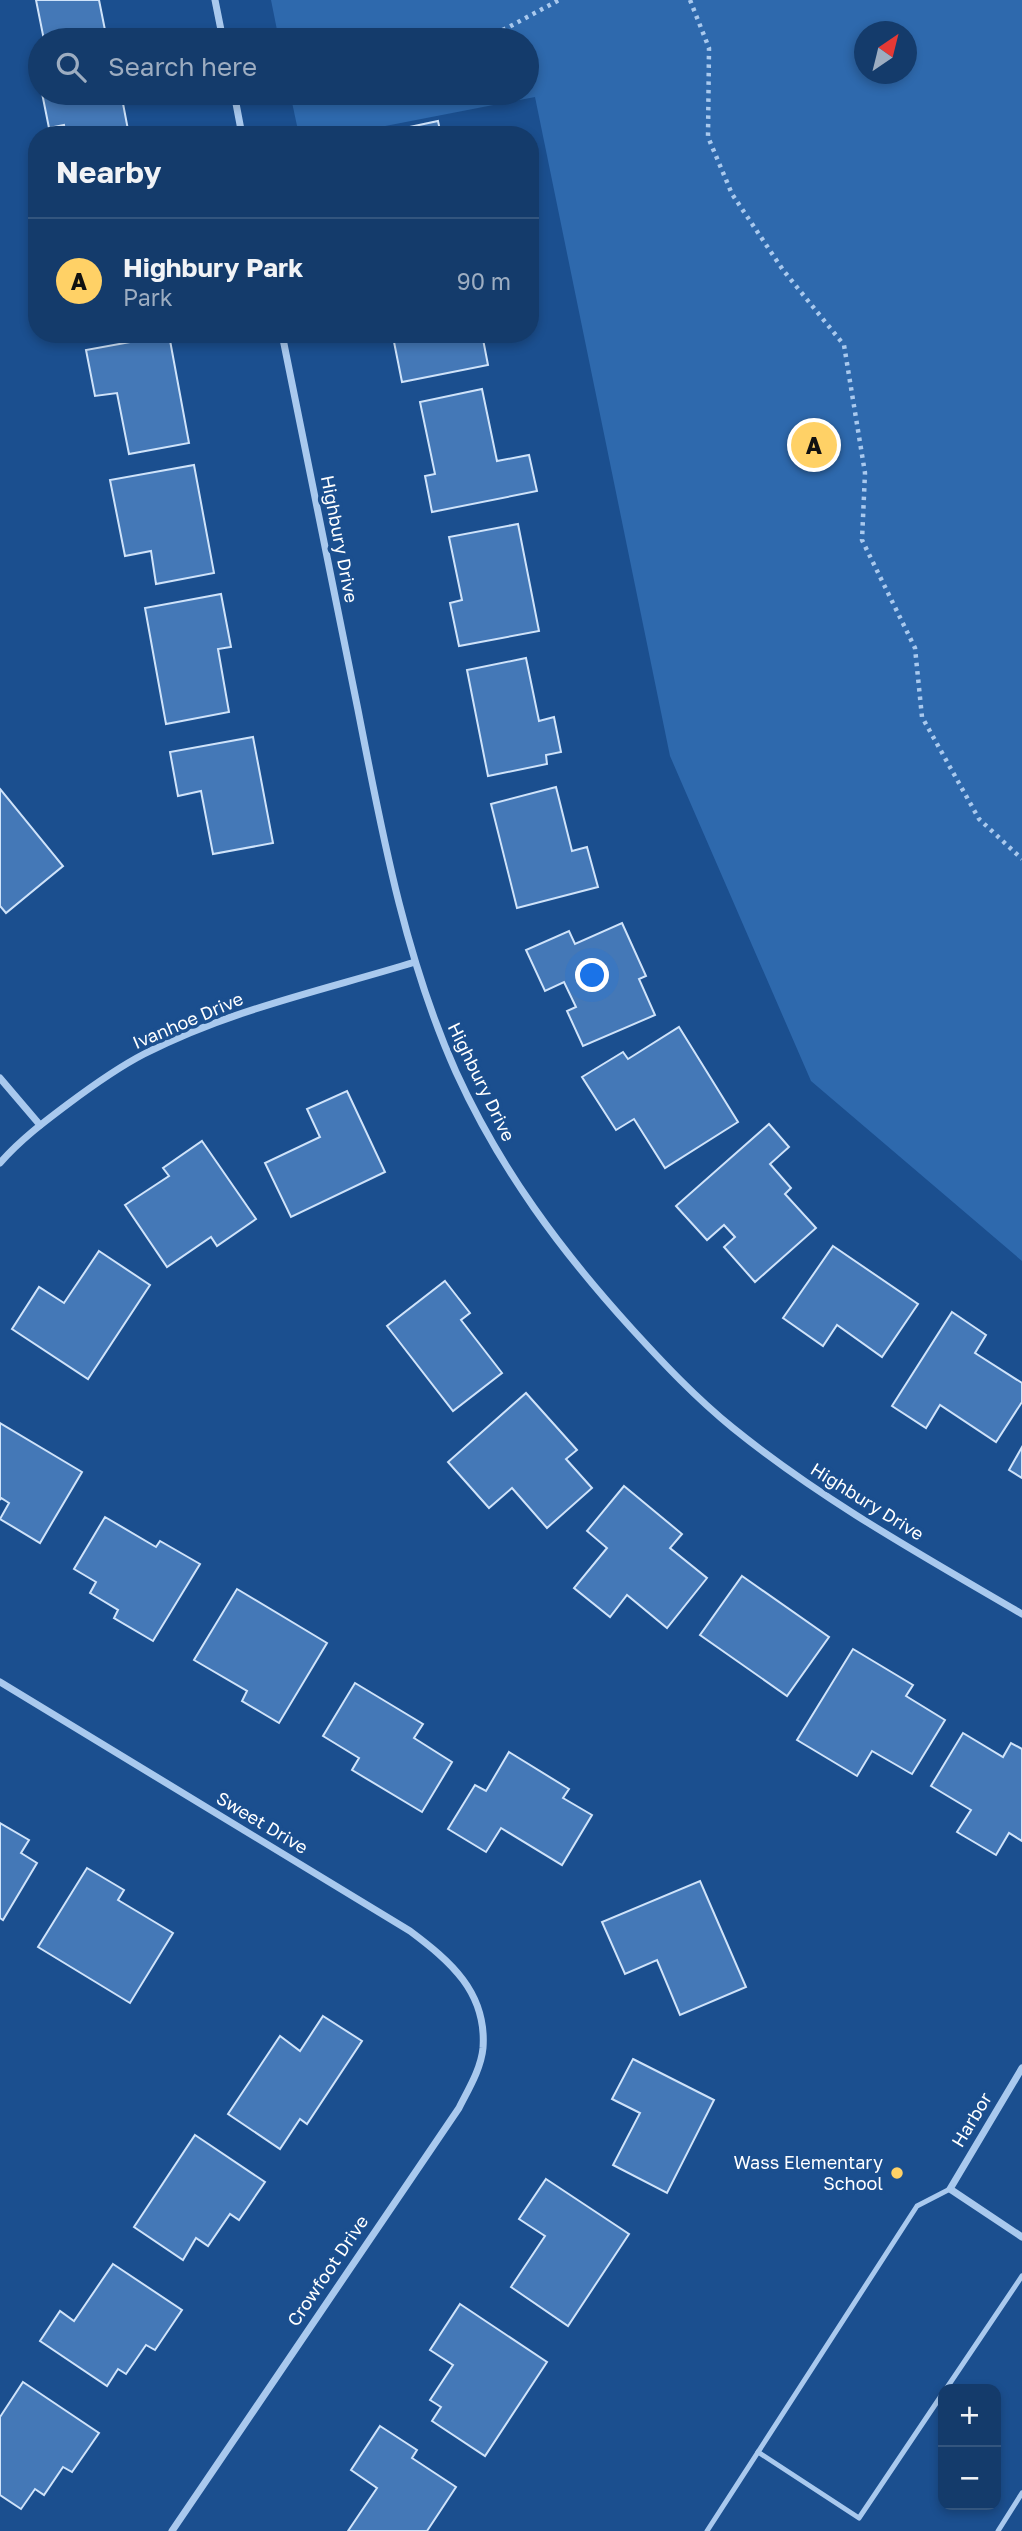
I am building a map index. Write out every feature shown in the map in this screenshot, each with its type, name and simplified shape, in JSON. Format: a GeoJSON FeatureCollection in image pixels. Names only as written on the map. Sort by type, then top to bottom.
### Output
{"type":"FeatureCollection","features":[{"type":"Feature","properties":{"kind":"street"},"geometry":{"type":"LineString","coordinates":[[215,0],[221,28]]}},
{"type":"Feature","properties":{"kind":"street"},"geometry":{"type":"LineString","coordinates":[[236,105],[240,126]]}},
{"type":"Feature","properties":{"kind":"street","name":"Highbury Drive"},"geometry":{"type":"LineString","coordinates":[[284,343],[366,754],[402,917],[434,1018],[456,1072],[502,1160],[548,1230],[643,1341],[686,1387],[731,1427],[777,1462],[888,1535],[1022,1614]]}},
{"type":"Feature","properties":{"kind":"street","name":"Ivanhoe Drive"},"geometry":{"type":"LineString","coordinates":[[0,1163],[40,1125],[93,1086],[142,1055],[245,1012],[415,962]]}},
{"type":"Feature","properties":{"kind":"street"},"geometry":{"type":"LineString","coordinates":[[0,1078],[40,1125]]}},
{"type":"Feature","properties":{"kind":"street","name":"Sweet Drive"},"geometry":{"type":"LineString","coordinates":[[0,1682],[410,1931],[445,1957],[468,1985],[481,2018]]}},
{"type":"Feature","properties":{"kind":"street","name":"Crowfoot Drive"},"geometry":{"type":"LineString","coordinates":[[172,2531],[459,2108],[483,2049],[481,2018]]}},
{"type":"Feature","properties":{"kind":"street","name":"Harbor"},"geometry":{"type":"LineString","coordinates":[[950,2189],[1022,2068]]}},
{"type":"Feature","properties":{"kind":"street"},"geometry":{"type":"LineString","coordinates":[[950,2189],[1022,2237]]}},
{"type":"Feature","properties":{"kind":"lane"},"geometry":{"type":"LineString","coordinates":[[707,2531],[917,2206],[950,2189]]}},
{"type":"Feature","properties":{"kind":"lane"},"geometry":{"type":"LineString","coordinates":[[950,2384],[1022,2276]]}},
{"type":"Feature","properties":{"kind":"lane"},"geometry":{"type":"LineString","coordinates":[[758,2452],[859,2518],[938,2401]]}},
{"type":"Feature","properties":{"kind":"lane"},"geometry":{"type":"LineString","coordinates":[[998,2531],[1022,2493]]}},
{"type":"Feature","properties":{"kind":"path"},"geometry":{"type":"LineString","coordinates":[[509,28],[559,0]]}},
{"type":"Feature","properties":{"kind":"path"},"geometry":{"type":"LineString","coordinates":[[690,0],[709,48],[708,137],[732,194],[783,270],[844,345],[865,473],[862,540],[915,648],[922,717],[979,819],[1022,859]]}},
{"type":"Feature","properties":{"kind":"shaded area"},"geometry":{"type":"Polygon","coordinates":[[[271,0],[1022,0],[1022,1261],[811,1081],[670,756],[537,105],[539,105],[539,28],[277,28],[271,0]]]}},
{"type":"Feature","properties":{"kind":"shaded area"},"geometry":{"type":"Polygon","coordinates":[[[293,105],[494,105],[385,126],[297,126],[293,105]]]}},
{"type":"Feature","properties":{"kind":"building"},"geometry":{"type":"Polygon","coordinates":[[[36,0],[99,0],[105,28],[42,28],[36,0]]]}},
{"type":"Feature","properties":{"kind":"building"},"geometry":{"type":"Polygon","coordinates":[[[44,105],[123,105],[127,126],[64,125],[49,126],[44,105]]]}},
{"type":"Feature","properties":{"kind":"building"},"geometry":{"type":"Polygon","coordinates":[[[438,121],[439,126],[414,126],[438,121]]]}},
{"type":"Feature","properties":{"kind":"building"},"geometry":{"type":"Polygon","coordinates":[[[125,343],[170,343],[189,443],[129,454],[117,393],[95,396],[86,350],[125,343]]]}},
{"type":"Feature","properties":{"kind":"building"},"geometry":{"type":"Polygon","coordinates":[[[394,343],[484,343],[488,365],[402,382],[394,343]]]}},
{"type":"Feature","properties":{"kind":"building"},"geometry":{"type":"Polygon","coordinates":[[[482,389],[497,461],[529,455],[537,491],[432,512],[425,476],[435,474],[420,402],[482,389]]]}},
{"type":"Feature","properties":{"kind":"building"},"geometry":{"type":"Polygon","coordinates":[[[194,465],[214,573],[156,584],[151,551],[125,556],[110,480],[194,465]]]}},
{"type":"Feature","properties":{"kind":"building"},"geometry":{"type":"Polygon","coordinates":[[[518,524],[539,631],[459,646],[450,603],[462,600],[449,537],[518,524]]]}},
{"type":"Feature","properties":{"kind":"building"},"geometry":{"type":"Polygon","coordinates":[[[221,594],[231,647],[218,649],[229,712],[166,724],[145,608],[221,594]]]}},
{"type":"Feature","properties":{"kind":"building"},"geometry":{"type":"Polygon","coordinates":[[[526,658],[539,721],[554,717],[561,752],[546,755],[547,764],[488,776],[467,670],[526,658]]]}},
{"type":"Feature","properties":{"kind":"building"},"geometry":{"type":"Polygon","coordinates":[[[253,737],[273,843],[213,854],[201,791],[178,796],[170,752],[253,737]]]}},
{"type":"Feature","properties":{"kind":"building"},"geometry":{"type":"Polygon","coordinates":[[[556,787],[572,851],[587,847],[598,887],[517,908],[491,804],[556,787]]]}},
{"type":"Feature","properties":{"kind":"building"},"geometry":{"type":"Polygon","coordinates":[[[0,789],[63,866],[6,913],[0,906],[0,789]]]}},
{"type":"Feature","properties":{"kind":"building"},"geometry":{"type":"Polygon","coordinates":[[[622,923],[646,976],[639,979],[655,1015],[583,1046],[567,1011],[576,1007],[564,982],[545,991],[526,950],[569,931],[575,944],[622,923]]]}},
{"type":"Feature","properties":{"kind":"building"},"geometry":{"type":"Polygon","coordinates":[[[679,1027],[738,1122],[665,1168],[634,1119],[616,1130],[582,1077],[623,1052],[628,1059],[679,1027]]]}},
{"type":"Feature","properties":{"kind":"building"},"geometry":{"type":"Polygon","coordinates":[[[347,1091],[385,1172],[291,1217],[265,1163],[320,1137],[307,1109],[347,1091]]]}},
{"type":"Feature","properties":{"kind":"building"},"geometry":{"type":"Polygon","coordinates":[[[769,1124],[789,1147],[770,1164],[791,1188],[785,1194],[816,1228],[755,1282],[724,1247],[735,1237],[724,1225],[707,1240],[676,1206],[769,1124]]]}},
{"type":"Feature","properties":{"kind":"building"},"geometry":{"type":"Polygon","coordinates":[[[202,1141],[256,1219],[217,1246],[211,1237],[167,1267],[125,1205],[169,1176],[163,1168],[202,1141]]]}},
{"type":"Feature","properties":{"kind":"building"},"geometry":{"type":"Polygon","coordinates":[[[833,1246],[918,1304],[882,1357],[837,1325],[823,1346],[783,1318],[833,1246]]]}},
{"type":"Feature","properties":{"kind":"building"},"geometry":{"type":"Polygon","coordinates":[[[99,1251],[150,1285],[88,1379],[12,1329],[39,1287],[64,1303],[99,1251]]]}},
{"type":"Feature","properties":{"kind":"building"},"geometry":{"type":"Polygon","coordinates":[[[445,1281],[470,1313],[461,1320],[502,1373],[453,1411],[387,1326],[445,1281]]]}},
{"type":"Feature","properties":{"kind":"building"},"geometry":{"type":"Polygon","coordinates":[[[952,1312],[986,1335],[975,1353],[1022,1383],[1022,1402],[996,1442],[940,1405],[926,1428],[892,1406],[952,1312]]]}},
{"type":"Feature","properties":{"kind":"building"},"geometry":{"type":"Polygon","coordinates":[[[526,1393],[577,1450],[566,1459],[592,1488],[547,1528],[512,1488],[489,1508],[448,1462],[526,1393]]]}},
{"type":"Feature","properties":{"kind":"building"},"geometry":{"type":"Polygon","coordinates":[[[0,1423],[82,1472],[40,1543],[0,1519],[9,1503],[1,1498],[0,1500],[0,1423]]]}},
{"type":"Feature","properties":{"kind":"building"},"geometry":{"type":"Polygon","coordinates":[[[1022,1447],[1022,1478],[1009,1470],[1022,1447]]]}},
{"type":"Feature","properties":{"kind":"building"},"geometry":{"type":"Polygon","coordinates":[[[624,1486],[682,1534],[670,1548],[707,1578],[667,1628],[627,1595],[610,1617],[574,1588],[607,1548],[587,1531],[624,1486]]]}},
{"type":"Feature","properties":{"kind":"building"},"geometry":{"type":"Polygon","coordinates":[[[105,1517],[156,1547],[160,1541],[200,1564],[153,1641],[114,1618],[118,1610],[90,1593],[96,1582],[74,1569],[105,1517]]]}},
{"type":"Feature","properties":{"kind":"building"},"geometry":{"type":"Polygon","coordinates":[[[742,1576],[829,1637],[787,1696],[700,1635],[742,1576]]]}},
{"type":"Feature","properties":{"kind":"building"},"geometry":{"type":"Polygon","coordinates":[[[237,1589],[327,1643],[279,1723],[242,1701],[247,1691],[194,1660],[237,1589]]]}},
{"type":"Feature","properties":{"kind":"building"},"geometry":{"type":"Polygon","coordinates":[[[853,1649],[913,1685],[906,1696],[945,1720],[912,1774],[872,1751],[857,1776],[797,1740],[853,1649]]]}},
{"type":"Feature","properties":{"kind":"building"},"geometry":{"type":"Polygon","coordinates":[[[355,1683],[423,1724],[414,1738],[452,1762],[422,1812],[352,1770],[359,1758],[323,1736],[355,1683]]]}},
{"type":"Feature","properties":{"kind":"building"},"geometry":{"type":"Polygon","coordinates":[[[963,1733],[1003,1757],[1011,1743],[1022,1749],[1022,1841],[1009,1833],[996,1855],[957,1832],[971,1810],[931,1786],[963,1733]]]}},
{"type":"Feature","properties":{"kind":"building"},"geometry":{"type":"Polygon","coordinates":[[[509,1752],[569,1789],[563,1798],[592,1815],[562,1865],[501,1828],[486,1852],[448,1829],[475,1785],[486,1791],[509,1752]]]}},
{"type":"Feature","properties":{"kind":"building"},"geometry":{"type":"Polygon","coordinates":[[[0,1823],[29,1840],[21,1853],[37,1863],[3,1920],[0,1918],[0,1823]]]}},
{"type":"Feature","properties":{"kind":"building"},"geometry":{"type":"Polygon","coordinates":[[[87,1868],[124,1890],[118,1900],[173,1933],[130,2003],[38,1947],[87,1868]]]}},
{"type":"Feature","properties":{"kind":"building"},"geometry":{"type":"Polygon","coordinates":[[[700,1881],[746,1987],[680,2015],[657,1960],[625,1974],[602,1922],[700,1881]]]}},
{"type":"Feature","properties":{"kind":"building"},"geometry":{"type":"Polygon","coordinates":[[[323,2016],[362,2041],[307,2124],[300,2119],[280,2149],[228,2114],[280,2036],[300,2051],[323,2016]]]}},
{"type":"Feature","properties":{"kind":"building"},"geometry":{"type":"Polygon","coordinates":[[[633,2059],[714,2100],[667,2193],[613,2165],[640,2113],[612,2099],[633,2059]]]}},
{"type":"Feature","properties":{"kind":"building"},"geometry":{"type":"Polygon","coordinates":[[[195,2135],[265,2182],[239,2220],[230,2214],[208,2246],[196,2238],[183,2260],[134,2227],[195,2135]]]}},
{"type":"Feature","properties":{"kind":"building"},"geometry":{"type":"Polygon","coordinates":[[[546,2179],[629,2234],[568,2326],[511,2287],[545,2236],[519,2219],[546,2179]]]}},
{"type":"Feature","properties":{"kind":"building"},"geometry":{"type":"Polygon","coordinates":[[[113,2264],[182,2310],[155,2350],[146,2345],[126,2374],[118,2369],[107,2386],[40,2341],[60,2311],[74,2321],[113,2264]]]}},
{"type":"Feature","properties":{"kind":"building"},"geometry":{"type":"Polygon","coordinates":[[[460,2304],[547,2362],[485,2456],[432,2421],[441,2407],[430,2400],[453,2365],[430,2350],[460,2304]]]}},
{"type":"Feature","properties":{"kind":"building"},"geometry":{"type":"Polygon","coordinates":[[[23,2382],[99,2433],[72,2472],[63,2467],[44,2495],[35,2489],[21,2509],[0,2495],[0,2417],[23,2382]]]}},
{"type":"Feature","properties":{"kind":"building"},"geometry":{"type":"Polygon","coordinates":[[[380,2426],[417,2450],[412,2458],[456,2487],[427,2531],[348,2531],[377,2488],[351,2470],[380,2426]]]}},
{"type":"Feature","properties":{"kind":"place","name":"Highbury Park"},"geometry":{"type":"Point","coordinates":[814,445]}},
{"type":"Feature","properties":{"kind":"place","name":"Wass Elementary School"},"geometry":{"type":"Point","coordinates":[897,2173]}}]}
